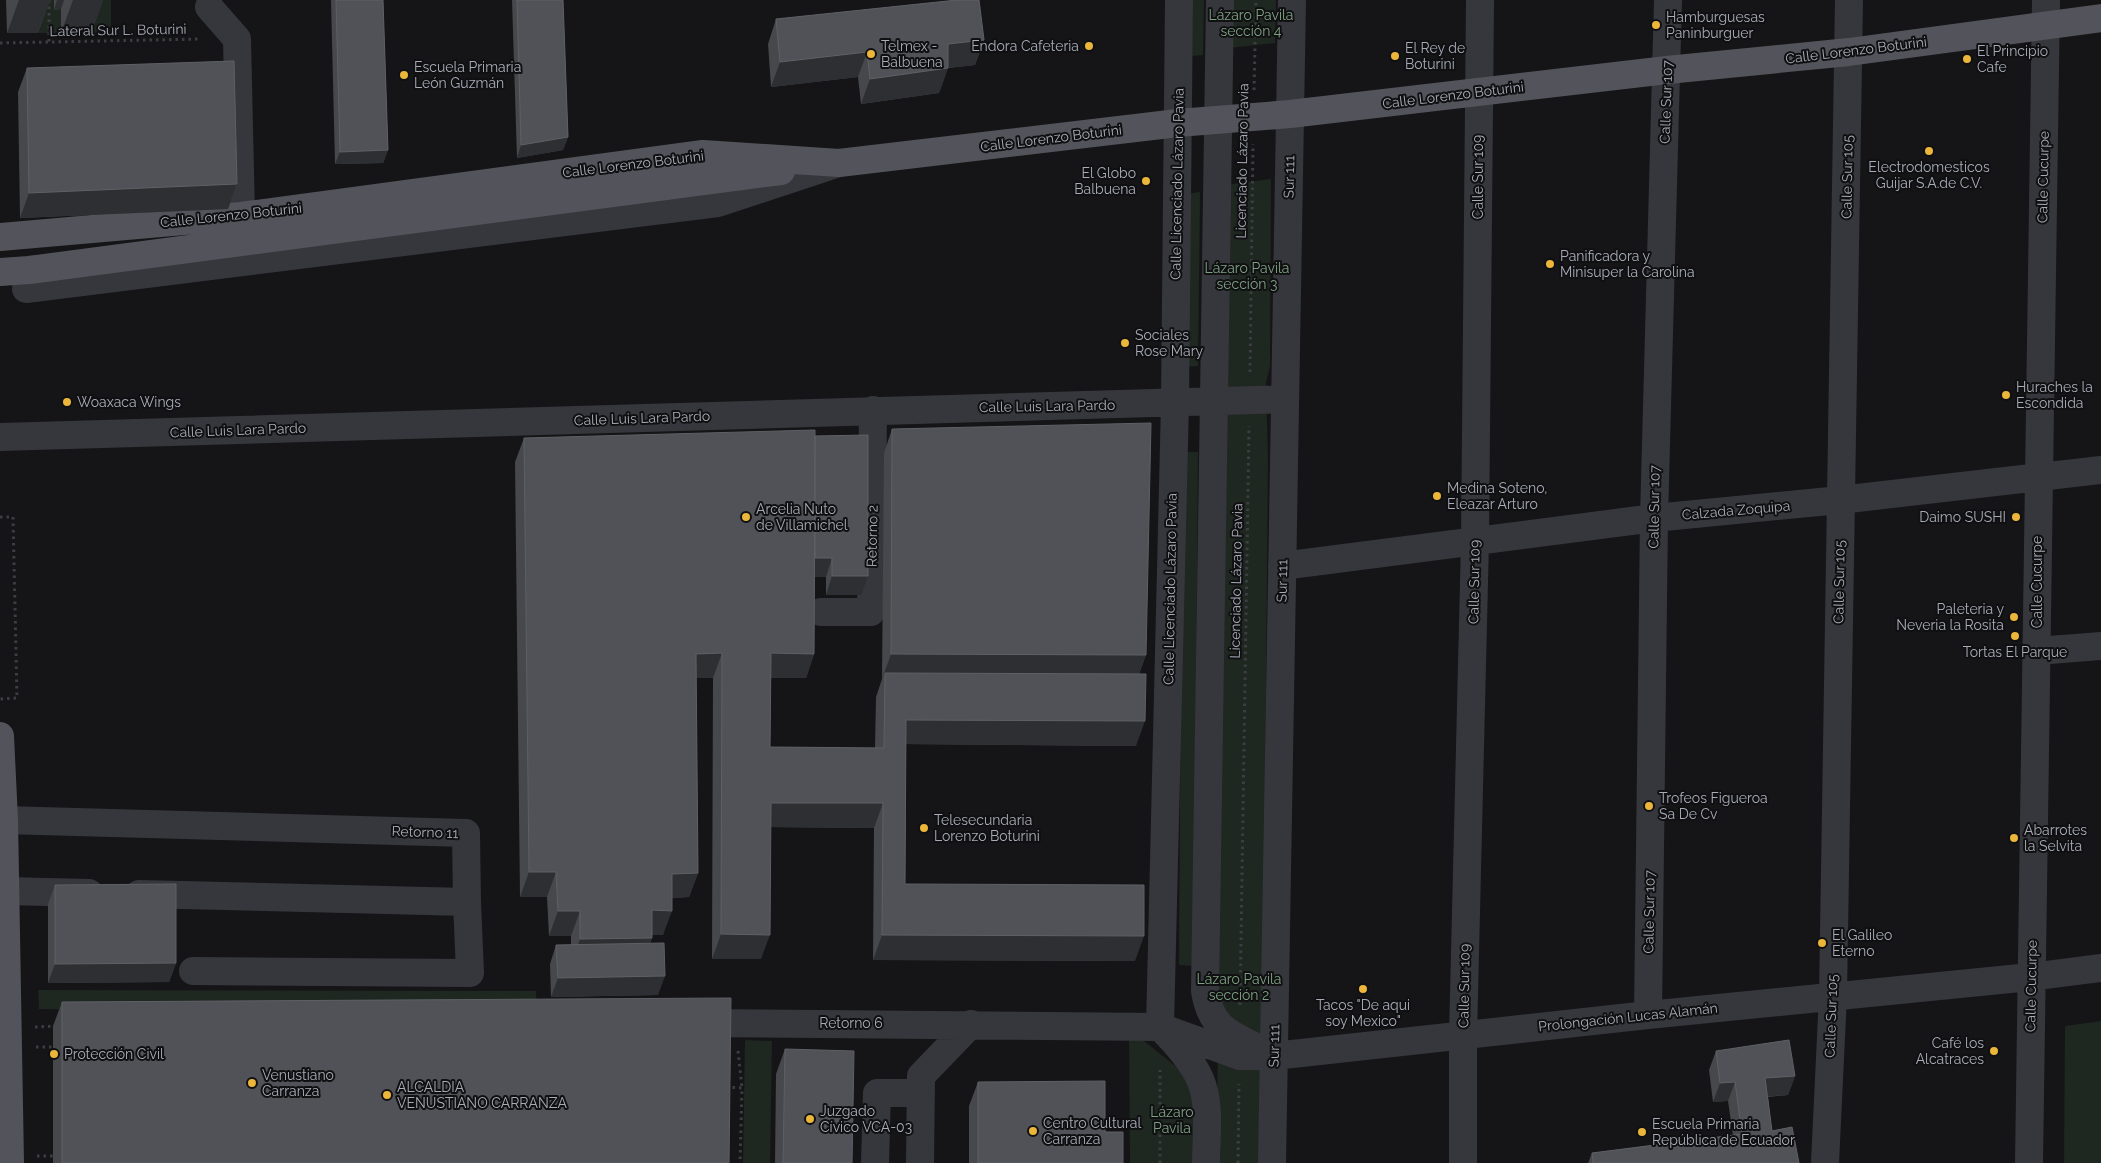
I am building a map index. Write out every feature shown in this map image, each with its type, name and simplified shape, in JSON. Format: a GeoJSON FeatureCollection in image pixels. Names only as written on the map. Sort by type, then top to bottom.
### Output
{"type":"FeatureCollection","features":[{"type":"Feature","properties":{"kind":"main road","name":"Calle Lorenzo Boturini"},"geometry":{"type":"LineString","coordinates":[[0,237],[241,216],[704,154],[839,163],[1178,123],[1290,114],[1667,70],[1849,52],[2046,12],[2101,18]]}},
{"type":"Feature","properties":{"kind":"main road"},"geometry":{"type":"LineString","coordinates":[[0,272],[29,270],[492,210],[839,163]]}},
{"type":"Feature","properties":{"kind":"main road"},"geometry":{"type":"LineString","coordinates":[[0,736],[4,820],[8,1027],[21,1160]]}},
{"type":"Feature","properties":{"kind":"street","name":"Calle Licenciado Lázaro Pavia"},"geometry":{"type":"LineString","coordinates":[[1160,1027],[1174,403],[1179,0]]}},
{"type":"Feature","properties":{"kind":"street"},"geometry":{"type":"LineString","coordinates":[[1220,0],[1205,991],[1208,1009],[1216,1023],[1240,1047]]}},
{"type":"Feature","properties":{"kind":"street","name":"Sur 111"},"geometry":{"type":"LineString","coordinates":[[1272,1163],[1292,0]]}},
{"type":"Feature","properties":{"kind":"street","name":"Calle Sur 109"},"geometry":{"type":"LineString","coordinates":[[1463,1163],[1463,1036],[1476,541],[1480,0]]}},
{"type":"Feature","properties":{"kind":"street","name":"Calle Sur 107"},"geometry":{"type":"LineString","coordinates":[[1648,1014],[1654,518],[1668,0]]}},
{"type":"Feature","properties":{"kind":"street","name":"Calle Sur 105"},"geometry":{"type":"LineString","coordinates":[[1825,1163],[1833,996],[1849,0]]}},
{"type":"Feature","properties":{"kind":"street"},"geometry":{"type":"LineString","coordinates":[[202,5],[237,39],[241,216]]}},
{"type":"Feature","properties":{"kind":"street","name":"Calle Cucurpe"},"geometry":{"type":"LineString","coordinates":[[2029,1163],[2030,977],[2037,651],[2046,12]]}},
{"type":"Feature","properties":{"kind":"street"},"geometry":{"type":"LineString","coordinates":[[26,289],[718,203],[839,163]]}},
{"type":"Feature","properties":{"kind":"street","name":"Calle Luis Lara Pardo"},"geometry":{"type":"LineString","coordinates":[[0,437],[672,427],[873,410],[1285,399]]}},
{"type":"Feature","properties":{"kind":"street","name":"Retorno 2"},"geometry":{"type":"LineString","coordinates":[[822,612],[872,612],[873,410]]}},
{"type":"Feature","properties":{"kind":"street","name":"Calzada Zoquipa"},"geometry":{"type":"LineString","coordinates":[[1282,566],[1654,518],[1840,500],[2101,470]]}},
{"type":"Feature","properties":{"kind":"street"},"geometry":{"type":"LineString","coordinates":[[2037,651],[2101,646]]}},
{"type":"Feature","properties":{"kind":"street","name":"Retorno 11"},"geometry":{"type":"LineString","coordinates":[[4,820],[466,833],[467,902]]}},
{"type":"Feature","properties":{"kind":"street"},"geometry":{"type":"LineString","coordinates":[[5,892],[467,902],[470,974],[193,971]]}},
{"type":"Feature","properties":{"kind":"street","name":"Prolongación Lucas Alamán"},"geometry":{"type":"LineString","coordinates":[[1160,1027],[1274,1056],[1648,1014],[2030,977],[2101,968]]}},
{"type":"Feature","properties":{"kind":"street","name":"Retorno 6"},"geometry":{"type":"LineString","coordinates":[[662,1023],[1160,1027]]}},
{"type":"Feature","properties":{"kind":"street"},"geometry":{"type":"LineString","coordinates":[[722,1023],[722,1087]]}},
{"type":"Feature","properties":{"kind":"street"},"geometry":{"type":"LineString","coordinates":[[920,1163],[922,1076],[971,1024]]}},
{"type":"Feature","properties":{"kind":"street"},"geometry":{"type":"LineString","coordinates":[[1160,1027],[1181,1050],[1200,1079],[1206,1102],[1206,1163]]}},
{"type":"Feature","properties":{"kind":"street"},"geometry":{"type":"LineString","coordinates":[[875,1163],[877,1093],[921,1093]]}},
{"type":"Feature","properties":{"kind":"path"},"geometry":{"type":"LineString","coordinates":[[49,0],[49,42]]}},
{"type":"Feature","properties":{"kind":"path","name":"Licenciado Lázaro Pavia"},"geometry":{"type":"LineString","coordinates":[[1238,1163],[1256,0]]}},
{"type":"Feature","properties":{"kind":"path","name":"Lateral Sur L. Boturini"},"geometry":{"type":"LineString","coordinates":[[0,43],[237,39]]}},
{"type":"Feature","properties":{"kind":"path"},"geometry":{"type":"LineString","coordinates":[[0,517],[13,517],[17,698],[0,700]]}},
{"type":"Feature","properties":{"kind":"path"},"geometry":{"type":"LineString","coordinates":[[8,1027],[62,1026]]}},
{"type":"Feature","properties":{"kind":"path"},"geometry":{"type":"LineString","coordinates":[[1160,1027],[1160,1163]]}},
{"type":"Feature","properties":{"kind":"path"},"geometry":{"type":"LineString","coordinates":[[36,1057],[36,1047],[64,1048]]}},
{"type":"Feature","properties":{"kind":"path"},"geometry":{"type":"LineString","coordinates":[[722,1087],[742,1088],[740,1163]]}},
{"type":"Feature","properties":{"kind":"path"},"geometry":{"type":"LineString","coordinates":[[21,1160],[62,1156]]}},
{"type":"Feature","properties":{"kind":"green space"},"geometry":{"type":"Polygon","coordinates":[[[44,0],[111,0],[111,33],[38,33],[37,9],[44,0]]]}},
{"type":"Feature","properties":{"kind":"green space"},"geometry":{"type":"Polygon","coordinates":[[[1193,0],[1204,0],[1203,55],[1192,56],[1193,0]]]}},
{"type":"Feature","properties":{"kind":"green space","name":"Lázaro Pavila sección 4"},"geometry":{"type":"Polygon","coordinates":[[[1230,0],[1276,0],[1275,43],[1229,48],[1230,0]]]}},
{"type":"Feature","properties":{"kind":"green space"},"geometry":{"type":"Polygon","coordinates":[[[1271,179],[1270,367],[1266,382],[1268,460],[1262,1163],[1130,1163],[1129,1037],[1139,1037],[1217,1099],[1219,1006],[1214,993],[1225,185],[1271,179]]]}},
{"type":"Feature","properties":{"kind":"green space"},"geometry":{"type":"Polygon","coordinates":[[[1200,192],[1198,366],[1184,367],[1186,194],[1200,192]]]}},
{"type":"Feature","properties":{"kind":"green space"},"geometry":{"type":"Polygon","coordinates":[[[1182,452],[1198,452],[1194,966],[1179,965],[1182,452]]]}},
{"type":"Feature","properties":{"kind":"green space"},"geometry":{"type":"Polygon","coordinates":[[[38,990],[536,991],[537,1013],[39,1009],[38,990]]]}},
{"type":"Feature","properties":{"kind":"green space"},"geometry":{"type":"Polygon","coordinates":[[[2101,1021],[2101,1163],[2064,1163],[2065,1026],[2101,1021]]]}},
{"type":"Feature","properties":{"kind":"green space"},"geometry":{"type":"Polygon","coordinates":[[[745,1040],[772,1041],[770,1163],[743,1163],[745,1040]]]}},
{"type":"Feature","properties":{"kind":"building"},"geometry":{"type":"Polygon","coordinates":[[[336,0],[383,0],[388,150],[340,152],[336,0]]]}},
{"type":"Feature","properties":{"kind":"building"},"geometry":{"type":"Polygon","coordinates":[[[517,0],[563,0],[568,137],[521,145],[517,0]]]}},
{"type":"Feature","properties":{"kind":"building"},"geometry":{"type":"Polygon","coordinates":[[[957,0],[979,0],[984,40],[948,44],[948,68],[870,79],[867,52],[780,62],[776,19],[957,0]]]}},
{"type":"Feature","properties":{"kind":"building"},"geometry":{"type":"Polygon","coordinates":[[[234,61],[237,184],[29,193],[27,68],[234,61]]]}},
{"type":"Feature","properties":{"kind":"building"},"geometry":{"type":"Polygon","coordinates":[[[1151,423],[1146,655],[891,654],[892,429],[1151,423]]]}},
{"type":"Feature","properties":{"kind":"building"},"geometry":{"type":"Polygon","coordinates":[[[815,430],[814,654],[771,653],[770,747],[884,748],[885,673],[1146,674],[1145,721],[906,720],[905,884],[1144,885],[1144,936],[882,935],[883,803],[771,803],[770,935],[721,934],[722,653],[696,654],[698,873],[672,874],[672,911],[652,910],[652,938],[580,939],[580,911],[558,911],[556,872],[529,872],[524,438],[815,430]]]}},
{"type":"Feature","properties":{"kind":"building"},"geometry":{"type":"Polygon","coordinates":[[[868,435],[868,576],[832,576],[832,558],[815,558],[815,436],[868,435]]]}},
{"type":"Feature","properties":{"kind":"building"},"geometry":{"type":"Polygon","coordinates":[[[176,884],[176,963],[55,964],[55,885],[176,884]]]}},
{"type":"Feature","properties":{"kind":"building"},"geometry":{"type":"Polygon","coordinates":[[[664,943],[665,976],[558,978],[556,945],[664,943]]]}},
{"type":"Feature","properties":{"kind":"building","name":"ALCALDIA VENUSTIANO CARRANZA"},"geometry":{"type":"Polygon","coordinates":[[[731,998],[729,1163],[62,1163],[62,1002],[731,998]]]}},
{"type":"Feature","properties":{"kind":"building"},"geometry":{"type":"Polygon","coordinates":[[[1789,1040],[1795,1076],[1765,1078],[1772,1131],[1792,1127],[1799,1163],[1593,1163],[1592,1153],[1742,1134],[1735,1082],[1720,1083],[1716,1051],[1789,1040]]]}},
{"type":"Feature","properties":{"kind":"building","name":"Juzgado Cívico VCA-03"},"geometry":{"type":"Polygon","coordinates":[[[785,1049],[854,1051],[852,1163],[783,1163],[785,1049]]]}},
{"type":"Feature","properties":{"kind":"building","name":"Centro Cultural Carranza"},"geometry":{"type":"Polygon","coordinates":[[[1105,1081],[1105,1132],[1123,1132],[1123,1163],[978,1163],[978,1082],[1105,1081]]]}},
{"type":"Feature","properties":{"kind":"place","name":"Hamburguesas Paninburguer"},"geometry":{"type":"Point","coordinates":[1656,25]}},
{"type":"Feature","properties":{"kind":"place","name":"Endora Cafeteria"},"geometry":{"type":"Point","coordinates":[1089,46]}},
{"type":"Feature","properties":{"kind":"place","name":"Telmex - Balbuena"},"geometry":{"type":"Point","coordinates":[871,54]}},
{"type":"Feature","properties":{"kind":"place","name":"El Rey de Boturini"},"geometry":{"type":"Point","coordinates":[1395,56]}},
{"type":"Feature","properties":{"kind":"place","name":"El Principio Cafe"},"geometry":{"type":"Point","coordinates":[1967,59]}},
{"type":"Feature","properties":{"kind":"place","name":"Escuela Primaria León Guzmán"},"geometry":{"type":"Point","coordinates":[404,75]}},
{"type":"Feature","properties":{"kind":"place","name":"Electrodomesticos Guijar S.A.de C.V."},"geometry":{"type":"Point","coordinates":[1929,151]}},
{"type":"Feature","properties":{"kind":"place","name":"El Globo Balbuena"},"geometry":{"type":"Point","coordinates":[1146,181]}},
{"type":"Feature","properties":{"kind":"place","name":"Panificadora y Minisuper la Carolina"},"geometry":{"type":"Point","coordinates":[1550,264]}},
{"type":"Feature","properties":{"kind":"place","name":"Sociales Rose Mary"},"geometry":{"type":"Point","coordinates":[1125,343]}},
{"type":"Feature","properties":{"kind":"place","name":"Huraches la Escondida"},"geometry":{"type":"Point","coordinates":[2006,395]}},
{"type":"Feature","properties":{"kind":"place","name":"Woaxaca Wings"},"geometry":{"type":"Point","coordinates":[67,402]}},
{"type":"Feature","properties":{"kind":"place","name":"Medina Soteno, Eleazar Arturo"},"geometry":{"type":"Point","coordinates":[1437,496]}},
{"type":"Feature","properties":{"kind":"place","name":"Arcelia Nuto de Villamichel"},"geometry":{"type":"Point","coordinates":[746,517]}},
{"type":"Feature","properties":{"kind":"place","name":"Daimo SUSHI"},"geometry":{"type":"Point","coordinates":[2016,517]}},
{"type":"Feature","properties":{"kind":"place","name":"Paleteria y Neveria la Rosita"},"geometry":{"type":"Point","coordinates":[2014,617]}},
{"type":"Feature","properties":{"kind":"place","name":"Tortas El Parque"},"geometry":{"type":"Point","coordinates":[2015,636]}},
{"type":"Feature","properties":{"kind":"place","name":"Trofeos Figueroa Sa De Cv"},"geometry":{"type":"Point","coordinates":[1649,806]}},
{"type":"Feature","properties":{"kind":"place","name":"Telesecundaria Lorenzo Boturini"},"geometry":{"type":"Point","coordinates":[924,828]}},
{"type":"Feature","properties":{"kind":"place","name":"Abarrotes la Selvita"},"geometry":{"type":"Point","coordinates":[2014,838]}},
{"type":"Feature","properties":{"kind":"place","name":"El Galileo Eterno"},"geometry":{"type":"Point","coordinates":[1822,943]}},
{"type":"Feature","properties":{"kind":"place","name":"Tacos \"De aqui soy Mexico\""},"geometry":{"type":"Point","coordinates":[1363,989]}},
{"type":"Feature","properties":{"kind":"place","name":"Café los Alcatraces"},"geometry":{"type":"Point","coordinates":[1994,1051]}},
{"type":"Feature","properties":{"kind":"place","name":"Protección Civil"},"geometry":{"type":"Point","coordinates":[54,1054]}},
{"type":"Feature","properties":{"kind":"place","name":"Venustiano Carranza"},"geometry":{"type":"Point","coordinates":[252,1083]}},
{"type":"Feature","properties":{"kind":"place","name":"ALCALDIA VENUSTIANO CARRANZA"},"geometry":{"type":"Point","coordinates":[387,1095]}},
{"type":"Feature","properties":{"kind":"place","name":"Juzgado Cívico VCA-03"},"geometry":{"type":"Point","coordinates":[810,1119]}},
{"type":"Feature","properties":{"kind":"place","name":"Centro Cultural Carranza"},"geometry":{"type":"Point","coordinates":[1033,1131]}},
{"type":"Feature","properties":{"kind":"place","name":"Escuela Primaria República de Ecuador"},"geometry":{"type":"Point","coordinates":[1642,1132]}},
{"type":"Feature","properties":{"kind":"park label","name":"Lázaro Pavila sección 3"},"geometry":{"type":"Point","coordinates":[1247,276]}},
{"type":"Feature","properties":{"kind":"park label","name":"Lázaro Pavila sección 2"},"geometry":{"type":"Point","coordinates":[1239,988]}},
{"type":"Feature","properties":{"kind":"park label","name":"Lázaro Pavila"},"geometry":{"type":"Point","coordinates":[1172,1120]}}]}
